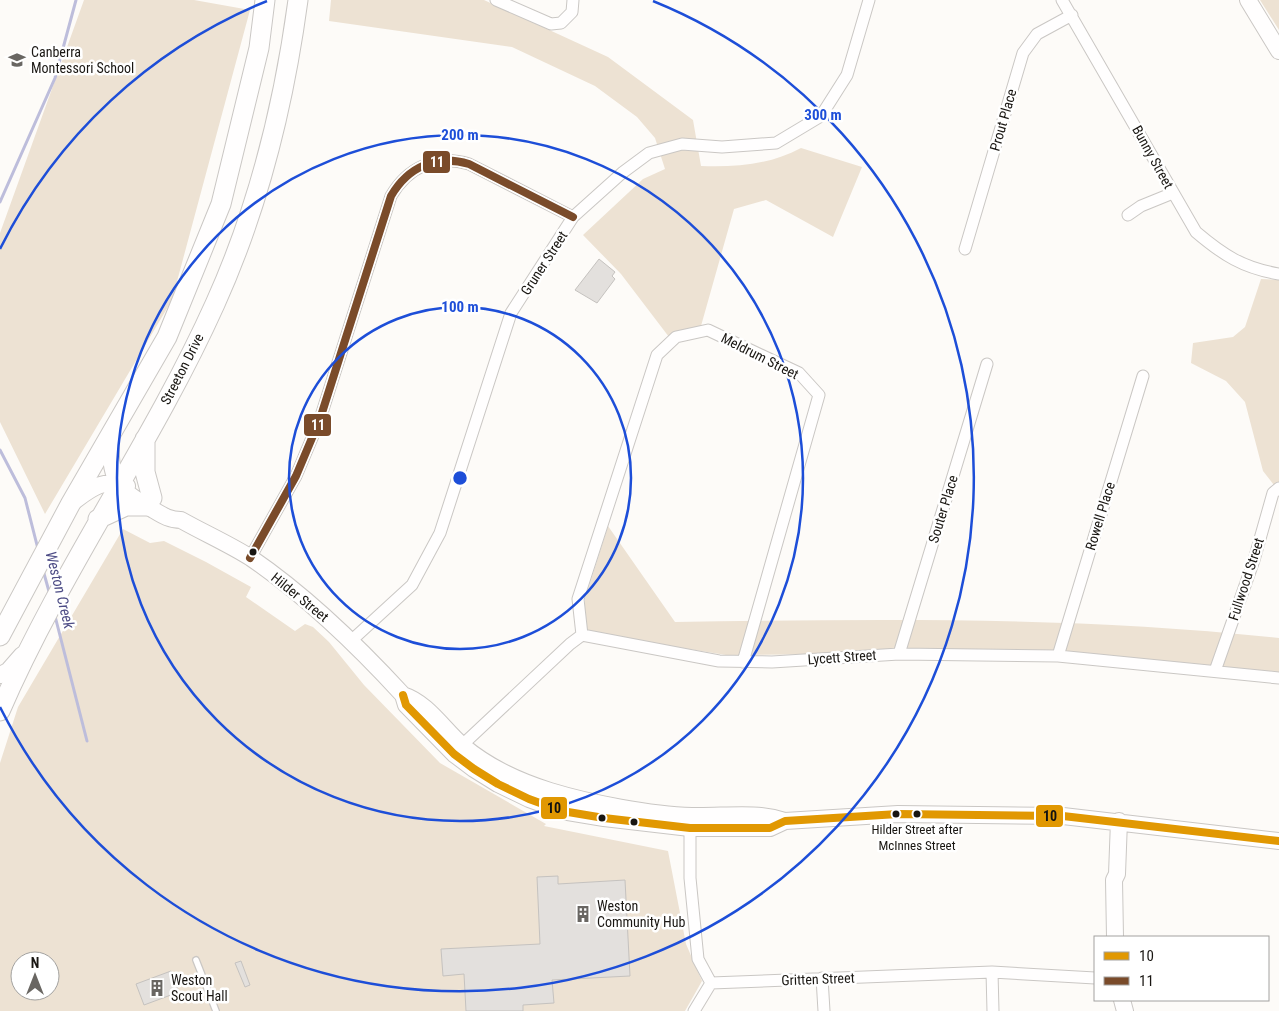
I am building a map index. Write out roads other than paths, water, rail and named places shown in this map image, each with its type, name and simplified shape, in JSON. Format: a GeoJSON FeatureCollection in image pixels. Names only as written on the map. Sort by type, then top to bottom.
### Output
{"type":"FeatureCollection","features":[{"type":"Feature","properties":{"kind":"main road","name":"Streeton Drive"},"geometry":{"type":"LineString","coordinates":[[0,636],[71,503],[167,337],[221,204],[259,48],[265,0]]}},
{"type":"Feature","properties":{"kind":"main road","name":"Streeton Drive"},"geometry":{"type":"LineString","coordinates":[[0,711],[47,611],[178,380],[216,303],[257,194],[290,59],[298,0]]}},
{"type":"Feature","properties":{"kind":"main road"},"geometry":{"type":"LineString","coordinates":[[98,519],[126,506],[149,502],[145,472],[145,438]]}},
{"type":"Feature","properties":{"kind":"street"},"geometry":{"type":"LineString","coordinates":[[496,0],[551,24],[561,23],[572,12],[573,0]]}},
{"type":"Feature","properties":{"kind":"street","name":"Gruner Street"},"geometry":{"type":"LineString","coordinates":[[352,640],[412,585],[440,533],[511,313],[573,217],[622,173],[650,153],[682,144],[722,147],[776,144],[821,116],[847,75],[869,0]]}},
{"type":"Feature","properties":{"kind":"street","name":"Bunny Street"},"geometry":{"type":"LineString","coordinates":[[1062,0],[1196,232],[1220,253],[1257,270],[1279,274]]}},
{"type":"Feature","properties":{"kind":"street"},"geometry":{"type":"LineString","coordinates":[[1248,0],[1279,51]]}},
{"type":"Feature","properties":{"kind":"street","name":"Prout Place"},"geometry":{"type":"LineString","coordinates":[[965,250],[1023,52],[1037,34],[1072,15]]}},
{"type":"Feature","properties":{"kind":"street"},"geometry":{"type":"LineString","coordinates":[[250,558],[296,476],[320,419],[392,196],[404,178],[413,171],[436,160],[458,160],[573,217]]}},
{"type":"Feature","properties":{"kind":"street"},"geometry":{"type":"LineString","coordinates":[[1128,215],[1141,206],[1173,193]]}},
{"type":"Feature","properties":{"kind":"street","name":"Meldrum Street"},"geometry":{"type":"LineString","coordinates":[[582,635],[578,599],[657,355],[676,337],[708,330],[799,373],[819,395],[743,662]]}},
{"type":"Feature","properties":{"kind":"street","name":"Souter Place"},"geometry":{"type":"LineString","coordinates":[[898,654],[987,364]]}},
{"type":"Feature","properties":{"kind":"street","name":"Rowell Place"},"geometry":{"type":"LineString","coordinates":[[1058,656],[1143,376]]}},
{"type":"Feature","properties":{"kind":"street"},"geometry":{"type":"LineString","coordinates":[[110,435],[110,464],[118,484]]}},
{"type":"Feature","properties":{"kind":"street","name":"Hilder Street"},"geometry":{"type":"LineString","coordinates":[[71,503],[100,484],[111,482],[132,487],[149,502],[178,514],[180,520],[250,558],[280,580],[352,640],[403,695],[406,705],[498,784],[529,799],[562,811],[604,818],[770,828],[785,821],[898,814],[1063,816],[1113,820],[1279,841]]}},
{"type":"Feature","properties":{"kind":"street","name":"Fullwood Street"},"geometry":{"type":"LineString","coordinates":[[1214,671],[1254,560],[1273,493],[1279,488]]}},
{"type":"Feature","properties":{"kind":"street"},"geometry":{"type":"LineString","coordinates":[[458,749],[556,656],[582,635]]}},
{"type":"Feature","properties":{"kind":"street","name":"Lycett Street"},"geometry":{"type":"LineString","coordinates":[[582,635],[718,661],[772,662],[898,654],[1058,656],[1279,678]]}},
{"type":"Feature","properties":{"kind":"street"},"geometry":{"type":"LineString","coordinates":[[0,675],[8,671],[30,646]]}},
{"type":"Feature","properties":{"kind":"street"},"geometry":{"type":"LineString","coordinates":[[1113,820],[1117,874],[1114,880],[1115,936]]}},
{"type":"Feature","properties":{"kind":"street"},"geometry":{"type":"LineString","coordinates":[[690,822],[690,878],[698,959],[711,983],[694,1011]]}},
{"type":"Feature","properties":{"kind":"street"},"geometry":{"type":"LineString","coordinates":[[992,972],[993,1011]]}},
{"type":"Feature","properties":{"kind":"street","name":"Gritten Street"},"geometry":{"type":"LineString","coordinates":[[711,983],[992,972],[1094,978]]}},
{"type":"Feature","properties":{"kind":"street"},"geometry":{"type":"LineString","coordinates":[[822,978],[824,1011]]}},
{"type":"Feature","properties":{"kind":"lane"},"geometry":{"type":"LineString","coordinates":[[196,960],[216,1011]]}},
{"type":"Feature","properties":{"kind":"waterway","name":"Weston Creek"},"geometry":{"type":"LineString","coordinates":[[0,202],[55,78],[76,0]]}},
{"type":"Feature","properties":{"kind":"waterway","name":"Weston Creek"},"geometry":{"type":"LineString","coordinates":[[0,450],[25,498],[38,549]]}},
{"type":"Feature","properties":{"kind":"waterway","name":"Weston Creek"},"geometry":{"type":"LineString","coordinates":[[43,570],[50,595]]}},
{"type":"Feature","properties":{"kind":"waterway","name":"Weston Creek"},"geometry":{"type":"LineString","coordinates":[[55,616],[87,741]]}},
{"type":"Feature","properties":{"kind":"place","name":"Canberra Montessori School"},"geometry":{"type":"Point","coordinates":[17,60]}},
{"type":"Feature","properties":{"kind":"place","name":"Hilder Street after McInnes Street"},"geometry":{"type":"Point","coordinates":[917,814]}},
{"type":"Feature","properties":{"kind":"place","name":"Weston Community Hub"},"geometry":{"type":"Point","coordinates":[583,914]}},
{"type":"Feature","properties":{"kind":"place","name":"Weston Scout Hall"},"geometry":{"type":"Point","coordinates":[157,988]}}]}
